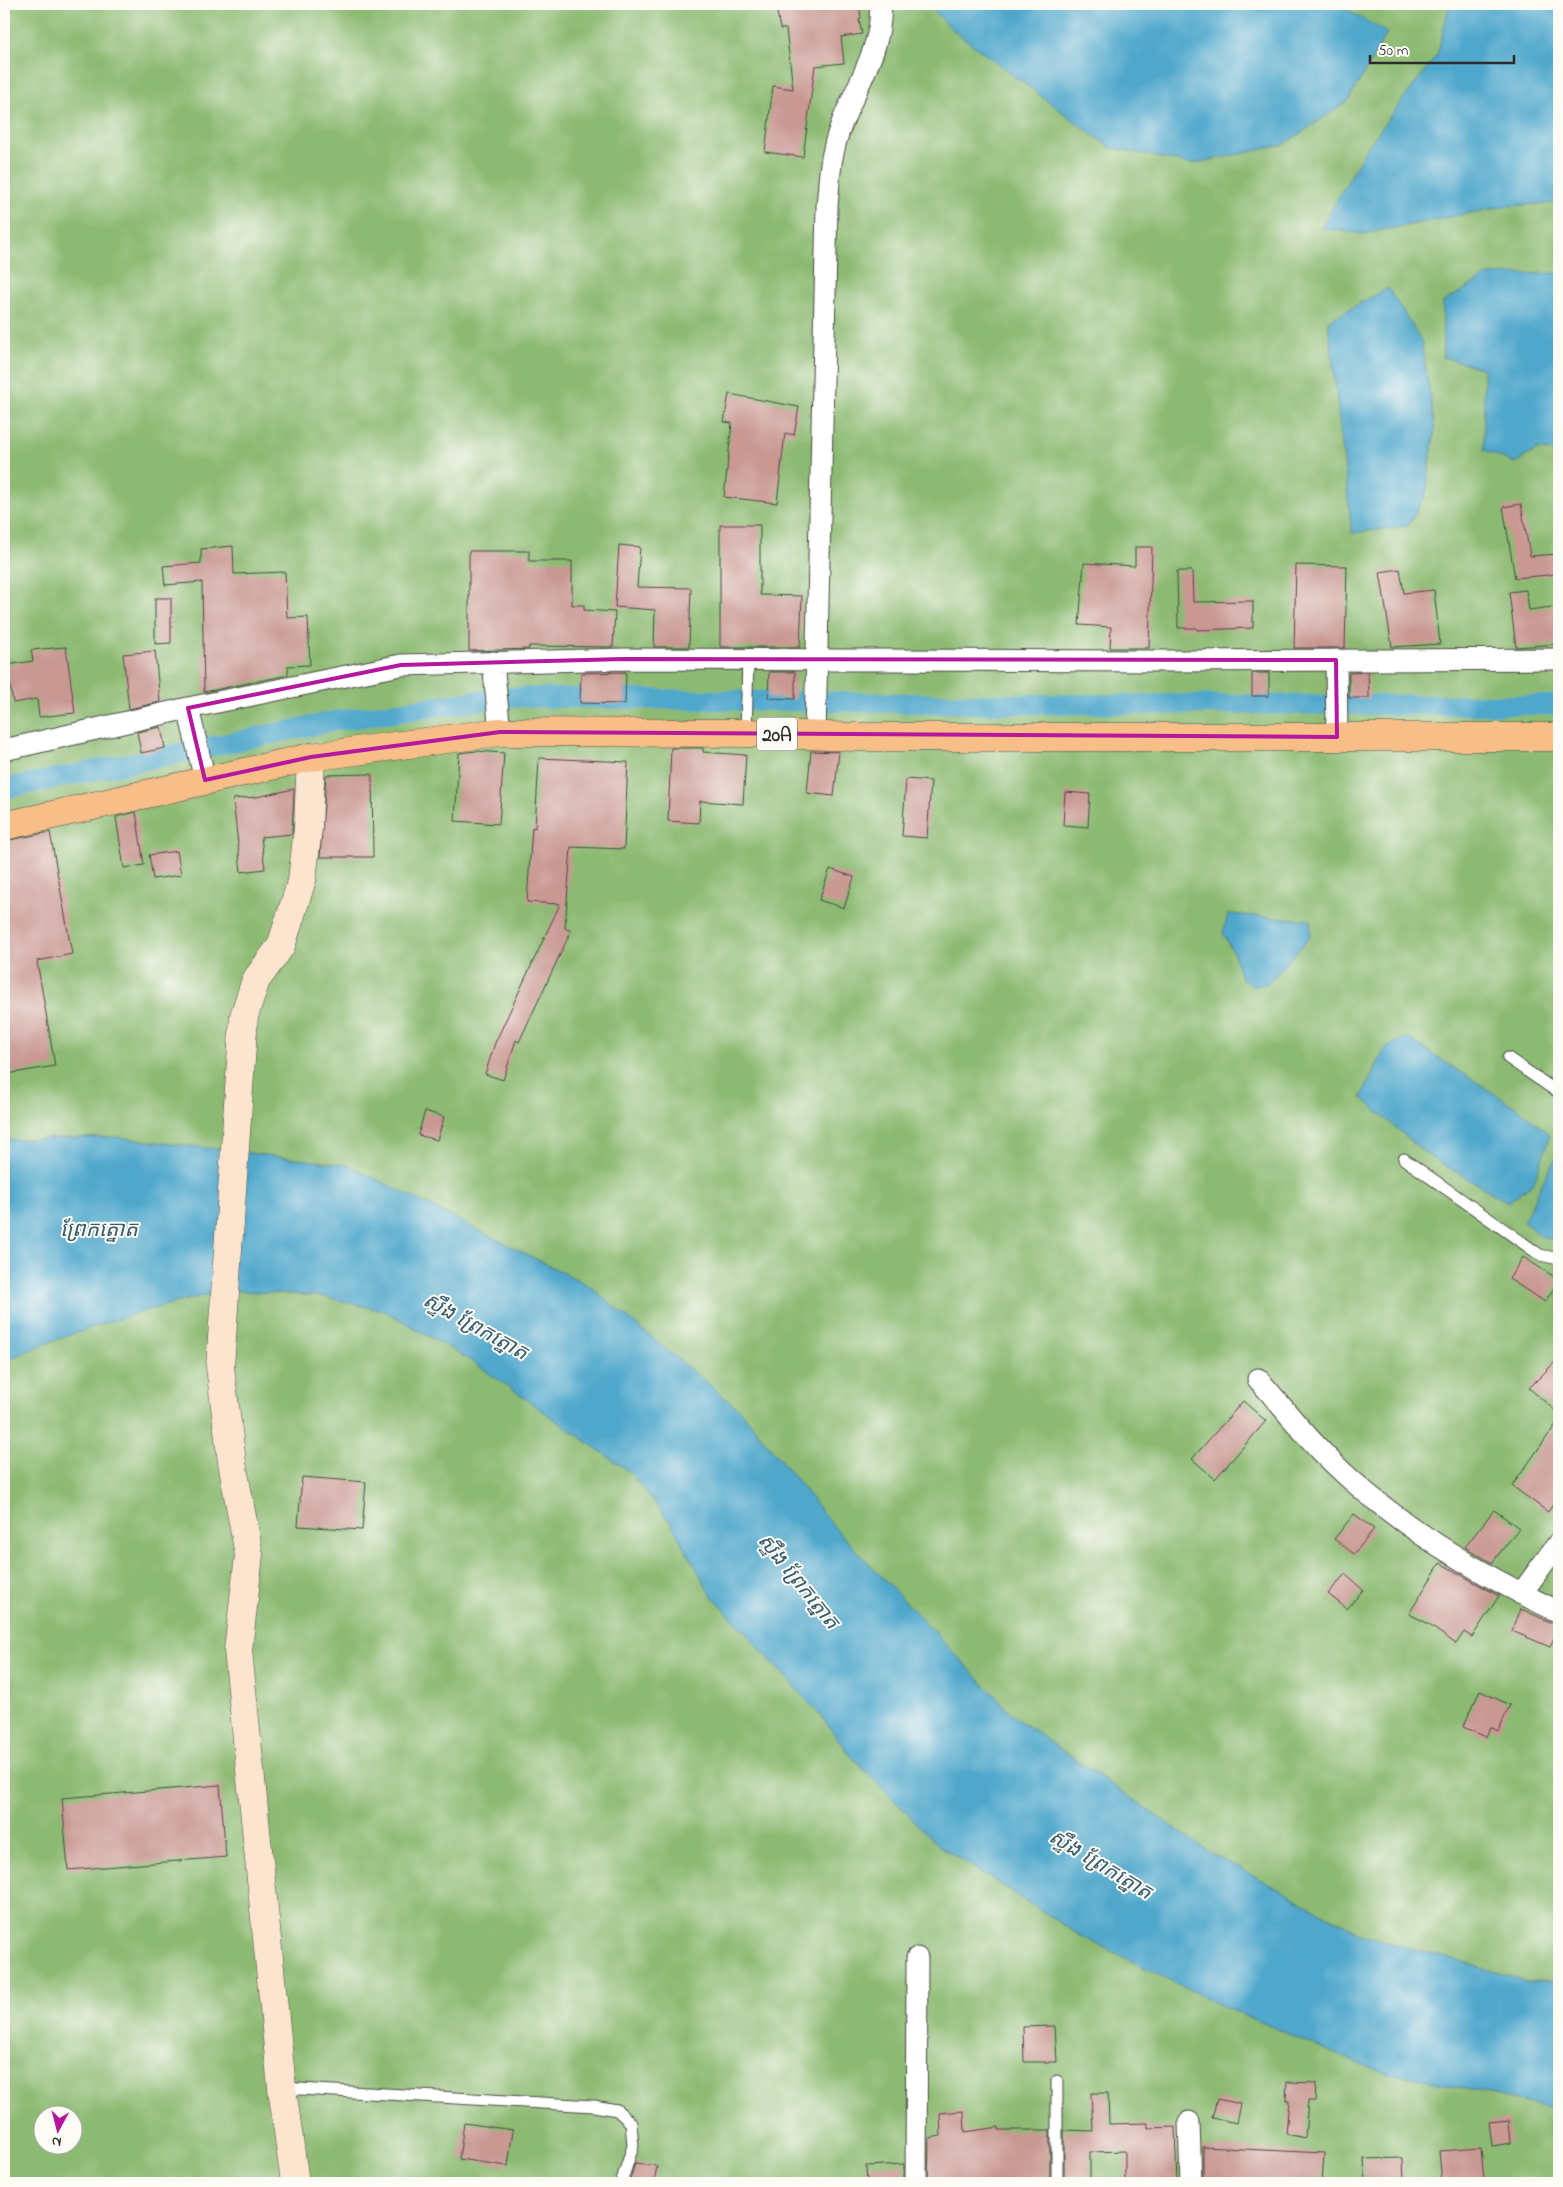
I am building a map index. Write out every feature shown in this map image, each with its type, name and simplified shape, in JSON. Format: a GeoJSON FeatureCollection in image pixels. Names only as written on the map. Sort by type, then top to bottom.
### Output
{"type":"FeatureCollection","features":[{"type":"Feature","properties":{"kind":"main road","name":"20A"},"geometry":{"type":"LineString","coordinates":[[4,826],[202,771],[312,758],[499,720],[815,736],[1559,737]]}},
{"type":"Feature","properties":{"kind":"street"},"geometry":{"type":"LineString","coordinates":[[815,736],[827,206],[834,149],[846,111],[877,37],[881,15],[880,4]]}},
{"type":"Feature","properties":{"kind":"street"},"geometry":{"type":"LineString","coordinates":[[4,750],[190,717],[401,666],[493,670],[624,659],[747,668],[1166,661],[1559,660]]}},
{"type":"Feature","properties":{"kind":"street"},"geometry":{"type":"LineString","coordinates":[[1336,660],[1337,737]]}},
{"type":"Feature","properties":{"kind":"street"},"geometry":{"type":"LineString","coordinates":[[493,670],[499,720]]}},
{"type":"Feature","properties":{"kind":"street"},"geometry":{"type":"LineString","coordinates":[[190,717],[202,771]]}},
{"type":"Feature","properties":{"kind":"street"},"geometry":{"type":"LineString","coordinates":[[295,2183],[282,2088],[238,1650],[249,1555],[232,1462],[220,1367],[244,1016],[256,980],[281,946],[302,880],[308,828],[312,758]]}},
{"type":"Feature","properties":{"kind":"street"},"geometry":{"type":"LineString","coordinates":[[1258,1379],[1332,1462],[1405,1523],[1521,1594],[1559,1612]]}},
{"type":"Feature","properties":{"kind":"street"},"geometry":{"type":"LineString","coordinates":[[1521,1594],[1559,1542]]}},
{"type":"Feature","properties":{"kind":"street"},"geometry":{"type":"LineString","coordinates":[[916,2183],[917,1958]]}},
{"type":"Feature","properties":{"kind":"street"},"geometry":{"type":"LineString","coordinates":[[1189,2122],[1191,2183]]}},
{"type":"Feature","properties":{"kind":"lane"},"geometry":{"type":"LineString","coordinates":[[746,733],[747,668]]}},
{"type":"Feature","properties":{"kind":"lane"},"geometry":{"type":"LineString","coordinates":[[1508,1058],[1559,1093]]}},
{"type":"Feature","properties":{"kind":"lane"},"geometry":{"type":"LineString","coordinates":[[1404,1159],[1540,1255],[1559,1259]]}},
{"type":"Feature","properties":{"kind":"lane"},"geometry":{"type":"LineString","coordinates":[[1057,2183],[1058,2081]]}},
{"type":"Feature","properties":{"kind":"lane"},"geometry":{"type":"LineString","coordinates":[[282,2088],[565,2104],[617,2110],[631,2123],[633,2146],[621,2183]]}},
{"type":"Feature","properties":{"kind":"highlighted area"},"geometry":{"type":"Polygon","coordinates":[[[624,659],[1336,660],[1337,737],[500,732],[311,757],[205,780],[188,708],[401,665],[624,659]]]}},
{"type":"Feature","properties":{"kind":"green space"},"geometry":{"type":"Polygon","coordinates":[[[4,4],[1559,4],[1559,2183],[4,2183],[4,4]]]}},
{"type":"Feature","properties":{"kind":"water"},"geometry":{"type":"Polygon","coordinates":[[[927,4],[1337,4],[1387,33],[1348,101],[1283,145],[1191,164],[1109,147],[953,30],[927,4]]]}},
{"type":"Feature","properties":{"kind":"water"},"geometry":{"type":"Polygon","coordinates":[[[1450,4],[1559,4],[1559,203],[1506,206],[1363,234],[1321,228],[1367,147],[1437,55],[1450,4]]]}},
{"type":"Feature","properties":{"kind":"water"},"geometry":{"type":"Polygon","coordinates":[[[1559,273],[1559,453],[1539,449],[1514,463],[1484,450],[1484,369],[1443,357],[1443,302],[1489,275],[1559,273]]]}},
{"type":"Feature","properties":{"kind":"water"},"geometry":{"type":"Polygon","coordinates":[[[1388,288],[1421,340],[1435,427],[1426,494],[1408,526],[1352,533],[1328,321],[1388,288]]]}},
{"type":"Feature","properties":{"kind":"water"},"geometry":{"type":"Polygon","coordinates":[[[1228,914],[1311,920],[1310,937],[1267,984],[1252,986],[1241,978],[1234,954],[1223,933],[1228,914]]]}},
{"type":"Feature","properties":{"kind":"water"},"geometry":{"type":"Polygon","coordinates":[[[1406,1037],[1520,1110],[1550,1135],[1534,1182],[1508,1202],[1427,1155],[1361,1097],[1386,1047],[1406,1037]]]}},
{"type":"Feature","properties":{"kind":"water","name":"ព្រែកត្នោត"},"geometry":{"type":"Polygon","coordinates":[[[115,1137],[348,1165],[588,1285],[741,1411],[835,1528],[1017,1719],[1209,1852],[1366,1936],[1526,1980],[1559,1981],[1559,2106],[1545,2106],[1369,2068],[1222,2006],[1079,1935],[937,1844],[848,1753],[822,1717],[711,1595],[671,1523],[630,1472],[473,1362],[387,1312],[321,1296],[226,1290],[139,1312],[46,1343],[4,1362],[4,1140],[115,1137]]]}},
{"type":"Feature","properties":{"kind":"water"},"geometry":{"type":"Polygon","coordinates":[[[1559,1154],[1559,1241],[1543,1237],[1523,1222],[1559,1154]]]}},
{"type":"Feature","properties":{"kind":"building"},"geometry":{"type":"Polygon","coordinates":[[[780,4],[859,4],[862,34],[841,37],[844,63],[815,66],[803,157],[765,152],[773,86],[793,89],[786,29],[780,29],[777,12],[781,11],[780,4]]]}},
{"type":"Feature","properties":{"kind":"building"},"geometry":{"type":"Polygon","coordinates":[[[729,394],[799,407],[794,435],[785,433],[777,503],[724,497],[732,423],[724,422],[729,394]]]}},
{"type":"Feature","properties":{"kind":"building"},"geometry":{"type":"Polygon","coordinates":[[[1521,504],[1530,556],[1559,554],[1559,574],[1515,578],[1503,507],[1521,504]]]}},
{"type":"Feature","properties":{"kind":"building"},"geometry":{"type":"Polygon","coordinates":[[[720,525],[760,525],[760,595],[802,596],[800,647],[720,647],[720,525]]]}},
{"type":"Feature","properties":{"kind":"building"},"geometry":{"type":"Polygon","coordinates":[[[619,545],[640,547],[637,587],[691,588],[689,647],[654,647],[655,610],[615,607],[619,545]]]}},
{"type":"Feature","properties":{"kind":"building"},"geometry":{"type":"Polygon","coordinates":[[[233,546],[234,574],[285,572],[287,618],[308,617],[310,665],[288,666],[288,675],[204,692],[202,582],[165,585],[163,566],[201,563],[201,549],[233,546]]]}},
{"type":"Feature","properties":{"kind":"building"},"geometry":{"type":"Polygon","coordinates":[[[1135,547],[1152,547],[1149,648],[1110,648],[1111,627],[1079,625],[1084,563],[1135,566],[1135,547]]]}},
{"type":"Feature","properties":{"kind":"building"},"geometry":{"type":"Polygon","coordinates":[[[469,551],[529,551],[529,561],[572,561],[572,605],[584,605],[584,610],[615,612],[613,647],[529,646],[529,649],[469,651],[469,551]]]}},
{"type":"Feature","properties":{"kind":"building"},"geometry":{"type":"Polygon","coordinates":[[[1296,565],[1347,566],[1345,648],[1294,648],[1296,565]]]}},
{"type":"Feature","properties":{"kind":"building"},"geometry":{"type":"Polygon","coordinates":[[[1400,569],[1404,593],[1434,590],[1440,644],[1392,647],[1380,572],[1400,569]]]}},
{"type":"Feature","properties":{"kind":"building"},"geometry":{"type":"Polygon","coordinates":[[[1177,571],[1192,571],[1193,602],[1253,601],[1253,628],[1197,630],[1197,628],[1178,628],[1177,571]]]}},
{"type":"Feature","properties":{"kind":"building"},"geometry":{"type":"Polygon","coordinates":[[[1526,590],[1529,610],[1559,606],[1559,644],[1516,647],[1509,592],[1526,590]]]}},
{"type":"Feature","properties":{"kind":"building"},"geometry":{"type":"Polygon","coordinates":[[[155,598],[171,598],[171,643],[155,644],[155,598]]]}},
{"type":"Feature","properties":{"kind":"building"},"geometry":{"type":"Polygon","coordinates":[[[66,647],[75,713],[39,717],[37,699],[13,703],[7,665],[33,661],[31,650],[66,647]]]}},
{"type":"Feature","properties":{"kind":"building"},"geometry":{"type":"Polygon","coordinates":[[[155,651],[160,702],[129,709],[123,654],[155,651]]]}},
{"type":"Feature","properties":{"kind":"building"},"geometry":{"type":"Polygon","coordinates":[[[626,672],[625,704],[580,703],[581,673],[626,672]]]}},
{"type":"Feature","properties":{"kind":"building"},"geometry":{"type":"Polygon","coordinates":[[[769,672],[795,672],[795,699],[768,698],[769,672]]]}},
{"type":"Feature","properties":{"kind":"building"},"geometry":{"type":"Polygon","coordinates":[[[1368,672],[1369,698],[1349,698],[1349,673],[1368,672]]]}},
{"type":"Feature","properties":{"kind":"building"},"geometry":{"type":"Polygon","coordinates":[[[1252,673],[1269,673],[1269,696],[1252,696],[1252,673]]]}},
{"type":"Feature","properties":{"kind":"building"},"geometry":{"type":"Polygon","coordinates":[[[161,727],[165,748],[141,753],[137,732],[161,727]]]}},
{"type":"Feature","properties":{"kind":"building"},"geometry":{"type":"Polygon","coordinates":[[[671,748],[703,748],[703,752],[746,755],[743,804],[700,801],[699,823],[668,821],[671,748]]]}},
{"type":"Feature","properties":{"kind":"building"},"geometry":{"type":"Polygon","coordinates":[[[477,751],[504,753],[499,824],[455,821],[459,753],[477,751]]]}},
{"type":"Feature","properties":{"kind":"building"},"geometry":{"type":"Polygon","coordinates":[[[811,751],[839,752],[834,796],[807,793],[811,751]]]}},
{"type":"Feature","properties":{"kind":"building"},"geometry":{"type":"Polygon","coordinates":[[[539,758],[628,762],[624,849],[571,847],[565,928],[571,931],[519,1042],[516,1040],[503,1080],[485,1074],[495,1043],[560,904],[527,902],[532,827],[535,828],[539,758]]]}},
{"type":"Feature","properties":{"kind":"building"},"geometry":{"type":"Polygon","coordinates":[[[372,774],[373,857],[320,857],[326,775],[372,774]]]}},
{"type":"Feature","properties":{"kind":"building"},"geometry":{"type":"Polygon","coordinates":[[[906,779],[931,781],[927,838],[902,836],[906,779]]]}},
{"type":"Feature","properties":{"kind":"building"},"geometry":{"type":"Polygon","coordinates":[[[294,789],[292,834],[261,837],[265,869],[241,872],[233,799],[256,797],[294,789]]]}},
{"type":"Feature","properties":{"kind":"building"},"geometry":{"type":"Polygon","coordinates":[[[1065,792],[1090,794],[1088,827],[1063,825],[1065,792]]]}},
{"type":"Feature","properties":{"kind":"building"},"geometry":{"type":"Polygon","coordinates":[[[136,812],[144,865],[124,868],[116,817],[136,812]]]}},
{"type":"Feature","properties":{"kind":"building"},"geometry":{"type":"Polygon","coordinates":[[[50,832],[72,954],[37,961],[55,1066],[7,1074],[4,1055],[4,841],[50,832]]]}},
{"type":"Feature","properties":{"kind":"building"},"geometry":{"type":"Polygon","coordinates":[[[177,851],[181,875],[153,879],[149,855],[177,851]]]}},
{"type":"Feature","properties":{"kind":"building"},"geometry":{"type":"Polygon","coordinates":[[[830,869],[854,877],[844,908],[819,900],[830,869]]]}},
{"type":"Feature","properties":{"kind":"building"},"geometry":{"type":"Polygon","coordinates":[[[425,1111],[444,1117],[437,1140],[418,1135],[425,1111]]]}},
{"type":"Feature","properties":{"kind":"building"},"geometry":{"type":"Polygon","coordinates":[[[1523,1257],[1559,1280],[1545,1302],[1509,1279],[1523,1257]]]}},
{"type":"Feature","properties":{"kind":"building"},"geometry":{"type":"Polygon","coordinates":[[[1559,1358],[1559,1414],[1529,1388],[1559,1358]]]}},
{"type":"Feature","properties":{"kind":"building"},"geometry":{"type":"Polygon","coordinates":[[[1243,1401],[1266,1421],[1215,1479],[1192,1459],[1243,1401]]]}},
{"type":"Feature","properties":{"kind":"building"},"geometry":{"type":"Polygon","coordinates":[[[1559,1420],[1559,1495],[1548,1512],[1512,1486],[1559,1420]]]}},
{"type":"Feature","properties":{"kind":"building"},"geometry":{"type":"Polygon","coordinates":[[[302,1477],[366,1482],[362,1530],[298,1526],[302,1477]]]}},
{"type":"Feature","properties":{"kind":"building"},"geometry":{"type":"Polygon","coordinates":[[[1494,1510],[1519,1528],[1492,1563],[1465,1547],[1494,1510]]]}},
{"type":"Feature","properties":{"kind":"building"},"geometry":{"type":"Polygon","coordinates":[[[1354,1514],[1374,1529],[1354,1554],[1334,1539],[1354,1514]]]}},
{"type":"Feature","properties":{"kind":"building"},"geometry":{"type":"Polygon","coordinates":[[[1440,1563],[1499,1596],[1472,1637],[1464,1632],[1456,1644],[1425,1622],[1409,1614],[1440,1563]]]}},
{"type":"Feature","properties":{"kind":"building"},"geometry":{"type":"Polygon","coordinates":[[[1345,1574],[1363,1590],[1347,1609],[1328,1594],[1345,1574]]]}},
{"type":"Feature","properties":{"kind":"building"},"geometry":{"type":"Polygon","coordinates":[[[1521,1609],[1559,1626],[1550,1647],[1512,1631],[1521,1609]]]}},
{"type":"Feature","properties":{"kind":"building"},"geometry":{"type":"Polygon","coordinates":[[[1480,1691],[1510,1705],[1498,1731],[1490,1727],[1486,1737],[1463,1727],[1480,1691]]]}},
{"type":"Feature","properties":{"kind":"building"},"geometry":{"type":"Polygon","coordinates":[[[220,1785],[226,1857],[68,1870],[62,1798],[220,1785]]]}},
{"type":"Feature","properties":{"kind":"building"},"geometry":{"type":"Polygon","coordinates":[[[1055,2026],[1057,2062],[1024,2062],[1023,2027],[1055,2026]]]}},
{"type":"Feature","properties":{"kind":"building"},"geometry":{"type":"Polygon","coordinates":[[[1287,2082],[1316,2083],[1315,2101],[1308,2101],[1305,2138],[1286,2134],[1289,2100],[1286,2100],[1287,2082]]]}},
{"type":"Feature","properties":{"kind":"building"},"geometry":{"type":"Polygon","coordinates":[[[1091,2093],[1108,2093],[1109,2124],[1148,2123],[1148,2128],[1175,2127],[1177,2183],[1125,2183],[1125,2151],[1090,2152],[1090,2183],[1064,2183],[1064,2130],[1093,2131],[1091,2093]]]}},
{"type":"Feature","properties":{"kind":"building"},"geometry":{"type":"Polygon","coordinates":[[[1217,2099],[1241,2104],[1237,2123],[1212,2118],[1217,2099]]]}},
{"type":"Feature","properties":{"kind":"building"},"geometry":{"type":"Polygon","coordinates":[[[964,2111],[965,2132],[999,2127],[999,2130],[1050,2130],[1050,2183],[928,2183],[929,2138],[941,2136],[940,2113],[964,2111]]]}},
{"type":"Feature","properties":{"kind":"building"},"geometry":{"type":"Polygon","coordinates":[[[1509,2120],[1511,2143],[1492,2146],[1489,2122],[1509,2120]]]}},
{"type":"Feature","properties":{"kind":"building"},"geometry":{"type":"Polygon","coordinates":[[[464,2123],[513,2130],[508,2166],[459,2159],[464,2123]]]}},
{"type":"Feature","properties":{"kind":"building"},"geometry":{"type":"Polygon","coordinates":[[[1203,2147],[1324,2153],[1322,2183],[1237,2183],[1203,2180],[1203,2147]]]}},
{"type":"Feature","properties":{"kind":"building"},"geometry":{"type":"Polygon","coordinates":[[[1481,2148],[1484,2183],[1442,2183],[1439,2151],[1481,2148]]]}},
{"type":"Feature","properties":{"kind":"building"},"geometry":{"type":"Polygon","coordinates":[[[1403,2158],[1404,2183],[1365,2183],[1364,2159],[1403,2158]]]}},
{"type":"Feature","properties":{"kind":"building"},"geometry":{"type":"Polygon","coordinates":[[[635,2163],[657,2166],[654,2183],[629,2183],[635,2163]]]}},
{"type":"Feature","properties":{"kind":"building"},"geometry":{"type":"Polygon","coordinates":[[[904,2164],[904,2183],[867,2183],[866,2166],[904,2164]]]}},
{"type":"Feature","properties":{"kind":"waterway"},"geometry":{"type":"LineString","coordinates":[[4,789],[335,721],[503,697],[977,704],[1559,705]]}},
{"type":"Feature","properties":{"kind":"water label","name":"ស្ទឹង ព្រែកត្នោត"},"geometry":{"type":"Point","coordinates":[476,1326]}},
{"type":"Feature","properties":{"kind":"water label","name":"ស្ទឹង ព្រែកត្នោត"},"geometry":{"type":"Point","coordinates":[799,1581]}},
{"type":"Feature","properties":{"kind":"water label","name":"ស្ទឹង ព្រែកត្នោត"},"geometry":{"type":"Point","coordinates":[1101,1864]}}]}
